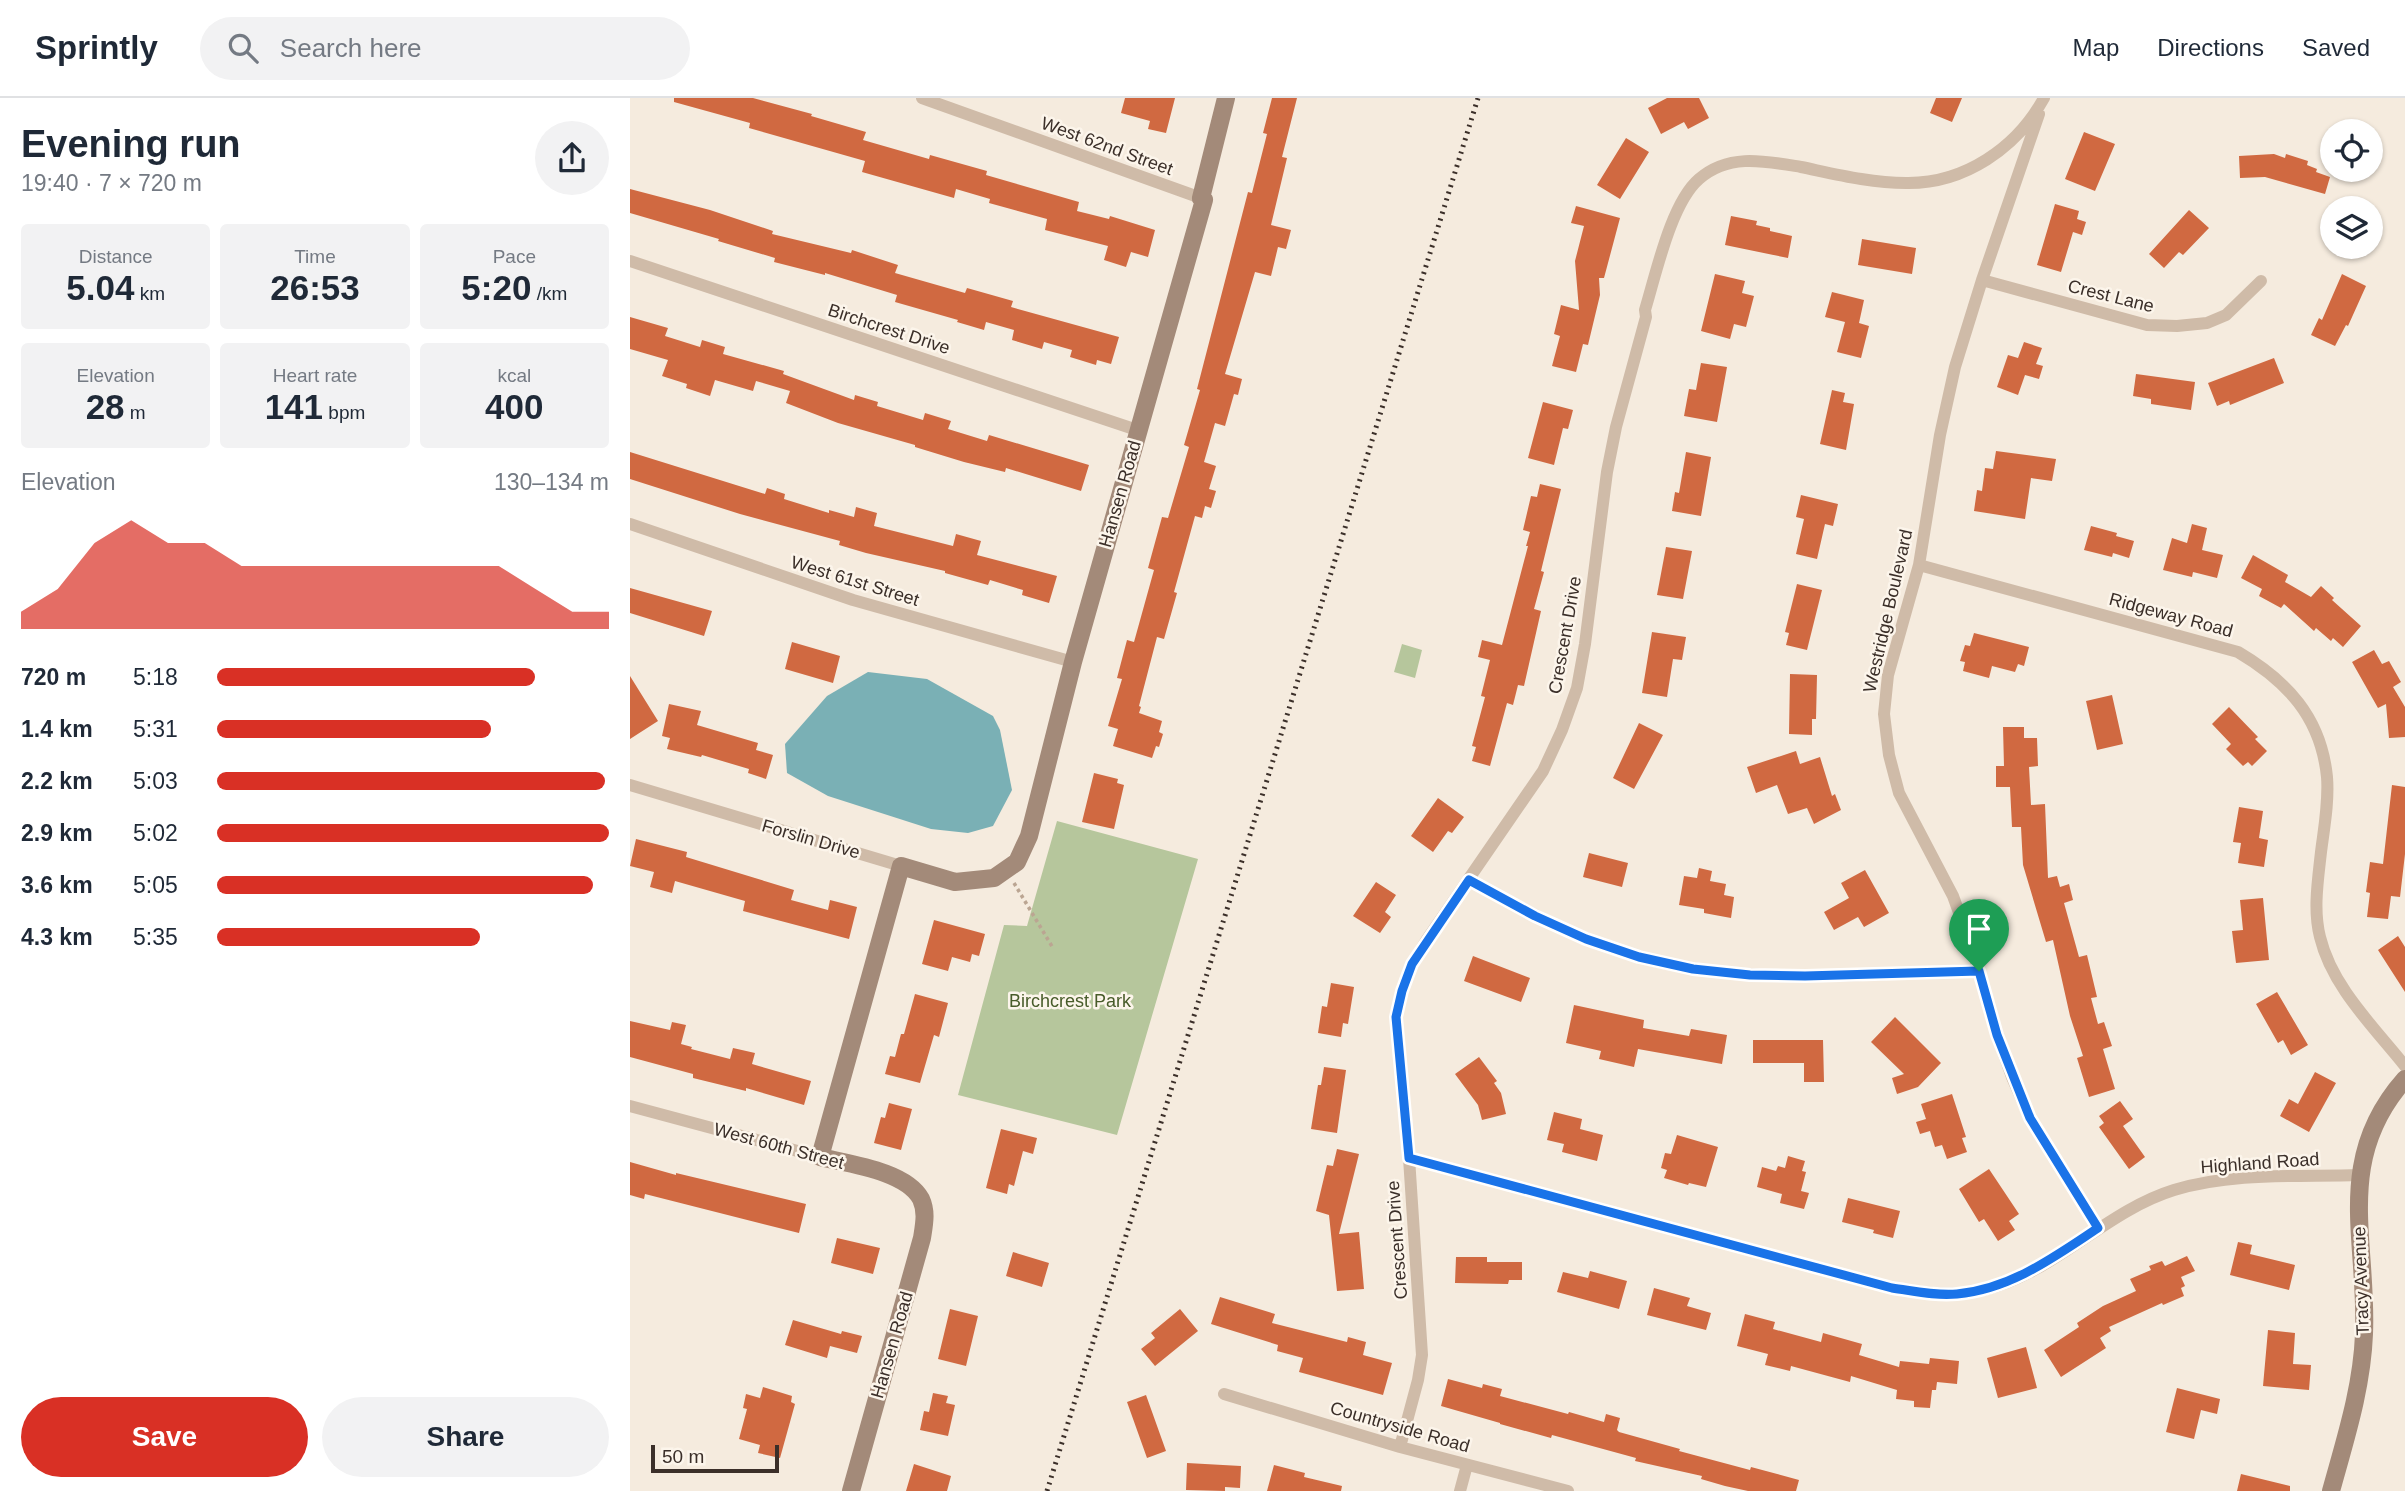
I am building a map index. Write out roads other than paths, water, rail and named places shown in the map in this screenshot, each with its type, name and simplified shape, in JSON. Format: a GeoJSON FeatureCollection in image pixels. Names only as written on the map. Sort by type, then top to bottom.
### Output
{"type":"FeatureCollection","features":[{"type":"Feature","properties":{"kind":"street","name":"West 62nd Street"},"geometry":{"type":"LineString","coordinates":[[922,98],[1201,198]]}},
{"type":"Feature","properties":{"kind":"street","name":"Hansen Road"},"geometry":{"type":"LineString","coordinates":[[994,878],[1017,862],[1029,836],[1073,662],[1204,200],[1201,198],[1226,98]]}},
{"type":"Feature","properties":{"kind":"street","name":"Westridge Boulevard"},"geometry":{"type":"LineString","coordinates":[[2044,98],[1955,367],[1943,421],[1919,565],[1888,675],[1884,714],[1889,755],[1899,793],[1953,896],[1979,971],[1997,1035],[2030,1118],[2098,1228]]}},
{"type":"Feature","properties":{"kind":"street","name":"Crescent Drive"},"geometry":{"type":"LineString","coordinates":[[1400,1447],[1422,1355],[1409,1158],[1396,1017],[1412,964],[1543,771],[1577,688],[1607,472],[1646,317],[1645,310],[1674,219],[1685,197],[1699,179],[1718,167],[1740,160],[1764,161],[1908,184],[1941,179],[1972,168],[2001,152],[2025,128],[2044,98]]}},
{"type":"Feature","properties":{"kind":"street","name":"Birchcrest Drive"},"geometry":{"type":"LineString","coordinates":[[630,261],[1138,430]]}},
{"type":"Feature","properties":{"kind":"street","name":"Crest Lane"},"geometry":{"type":"LineString","coordinates":[[1982,280],[2147,325],[2177,326],[2207,323],[2226,315],[2261,281]]}},
{"type":"Feature","properties":{"kind":"street","name":"West 61st Street"},"geometry":{"type":"LineString","coordinates":[[630,524],[853,600],[1073,662]]}},
{"type":"Feature","properties":{"kind":"street","name":"Ridgeway Road"},"geometry":{"type":"LineString","coordinates":[[1919,565],[2238,652],[2265,668],[2290,691],[2308,717],[2321,746],[2327,778],[2316,907],[2320,936],[2329,965],[2345,990],[2405,1066]]}},
{"type":"Feature","properties":{"kind":"street","name":"Forslin Drive"},"geometry":{"type":"LineString","coordinates":[[630,785],[955,881],[994,878]]}},
{"type":"Feature","properties":{"kind":"street"},"geometry":{"type":"LineString","coordinates":[[820,1157],[901,866]]}},
{"type":"Feature","properties":{"kind":"street"},"geometry":{"type":"LineString","coordinates":[[1469,880],[1535,916],[1586,939],[1639,957],[1693,969],[1750,975],[1805,976],[1979,971]]}},
{"type":"Feature","properties":{"kind":"street","name":"Tracy Avenue"},"geometry":{"type":"LineString","coordinates":[[2332,1491],[2352,1415],[2364,1335],[2358,1215],[2359,1175],[2380,1114],[2405,1079]]}},
{"type":"Feature","properties":{"kind":"street","name":"West 60th Street"},"geometry":{"type":"LineString","coordinates":[[630,1106],[887,1174],[907,1184],[921,1199]]}},
{"type":"Feature","properties":{"kind":"street","name":"Highland Road"},"geometry":{"type":"LineString","coordinates":[[1409,1158],[1879,1284],[1924,1293],[1988,1289],[2018,1278],[2134,1206],[2174,1190],[2214,1180],[2359,1175]]}},
{"type":"Feature","properties":{"kind":"street","name":"Hansen Road"},"geometry":{"type":"LineString","coordinates":[[851,1491],[922,1238],[925,1217],[921,1199]]}},
{"type":"Feature","properties":{"kind":"street","name":"Countryside Road"},"geometry":{"type":"LineString","coordinates":[[1224,1394],[1400,1447],[1568,1491]]}},
{"type":"Feature","properties":{"kind":"street"},"geometry":{"type":"LineString","coordinates":[[1460,1491],[1467,1465]]}},
{"type":"Feature","properties":{"kind":"water"},"geometry":{"type":"Polygon","coordinates":[[[868,672],[927,679],[993,716],[1000,730],[1012,790],[993,826],[968,833],[931,829],[828,796],[787,773],[785,744],[827,696],[868,672]]]}},
{"type":"Feature","properties":{"kind":"railway"},"geometry":{"type":"LineString","coordinates":[[1047,1491],[1478,98]]}},
{"type":"Feature","properties":{"kind":"park label","name":"Birchcrest Park"},"geometry":{"type":"Point","coordinates":[1070,1001]}}]}
